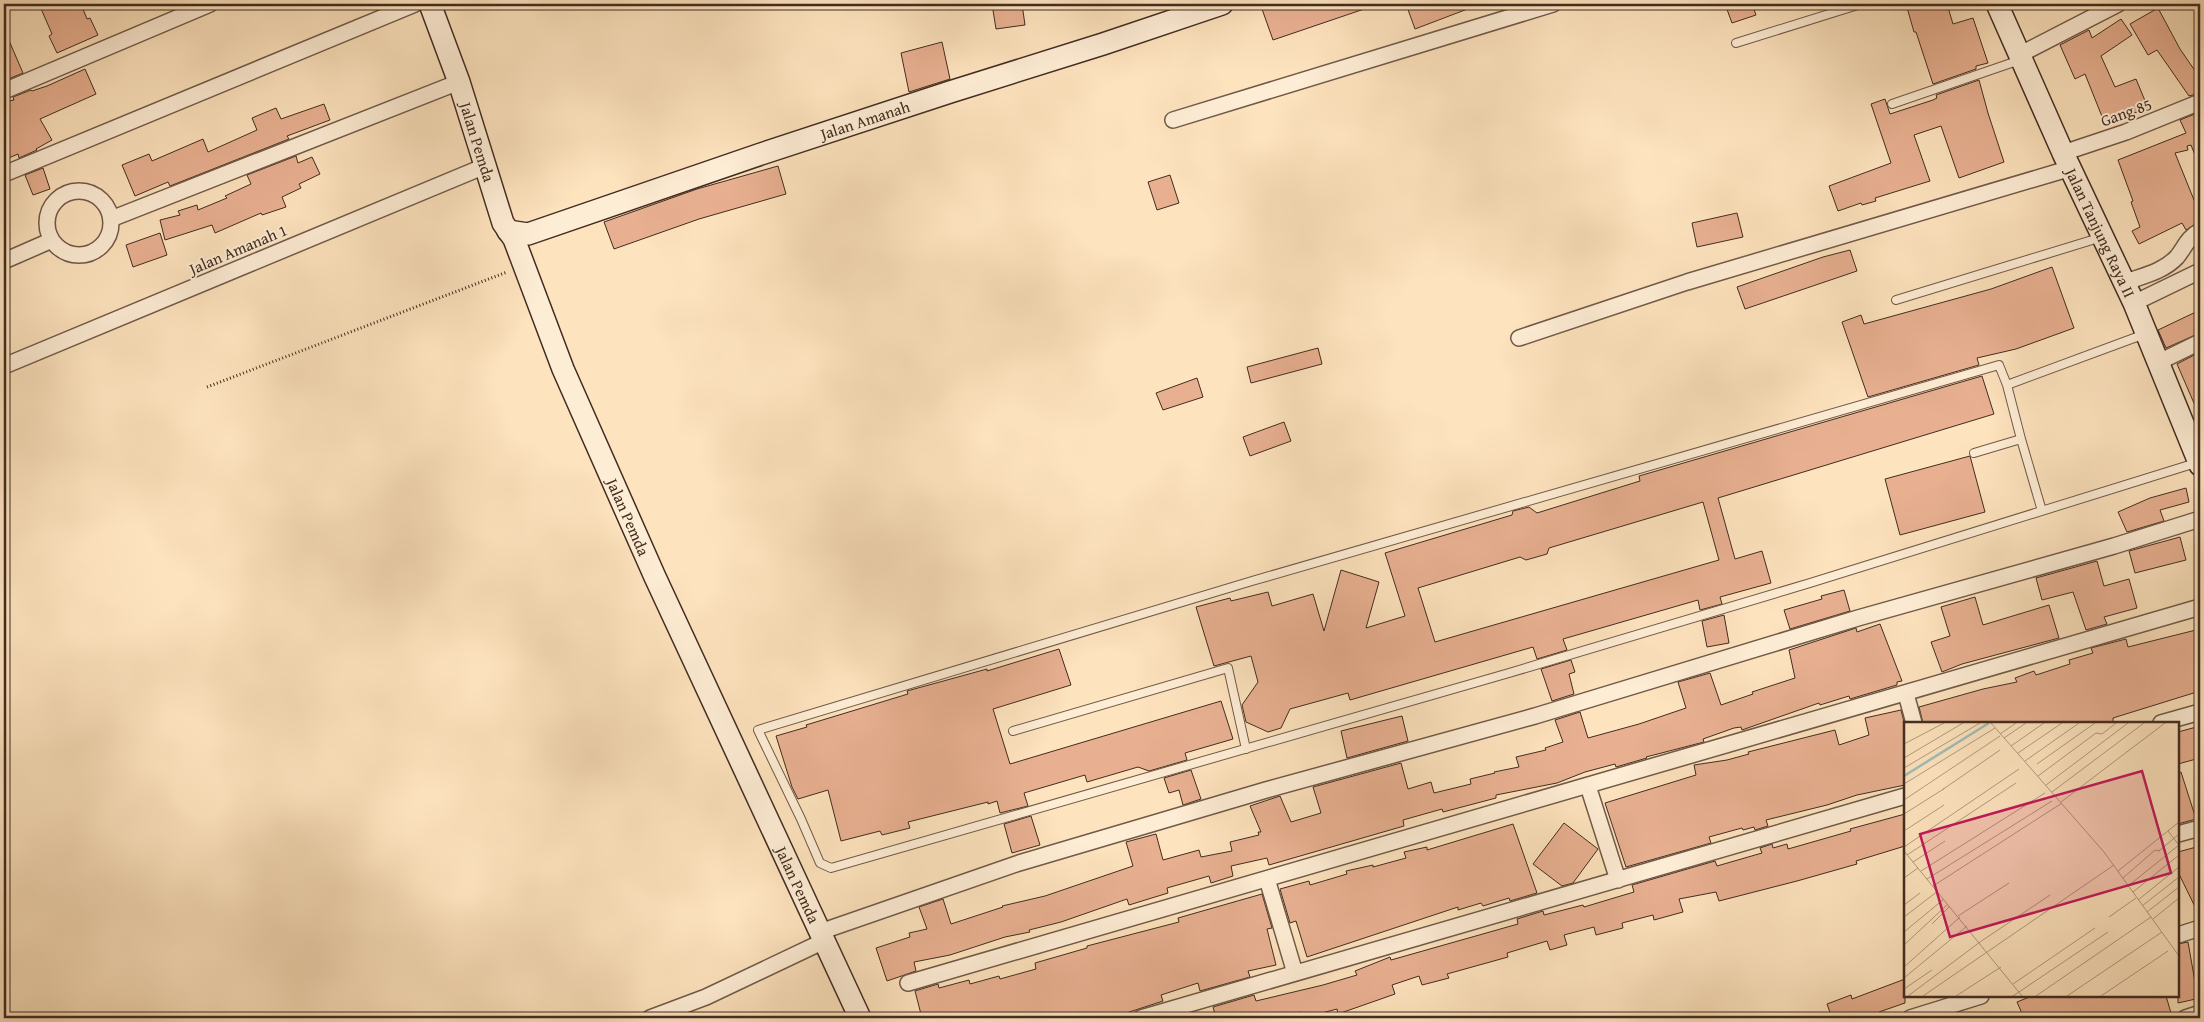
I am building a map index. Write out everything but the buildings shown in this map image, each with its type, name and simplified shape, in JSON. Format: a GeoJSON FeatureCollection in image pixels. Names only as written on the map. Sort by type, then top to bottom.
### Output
{"type":"FeatureCollection","features":[{"type":"Feature","properties":{"kind":"street"},"geometry":{"type":"LineString","coordinates":[[4,91],[210,4]]}},
{"type":"Feature","properties":{"kind":"street"},"geometry":{"type":"LineString","coordinates":[[4,174],[415,4]]}},
{"type":"Feature","properties":{"kind":"street","name":"Jalan Pemda"},"geometry":{"type":"LineString","coordinates":[[430,4],[459,82],[504,223],[514,239],[563,369],[651,568],[860,1018]]}},
{"type":"Feature","properties":{"kind":"street","name":"Jalan Amanah"},"geometry":{"type":"LineString","coordinates":[[508,231],[528,234],[780,148],[1222,4]]}},
{"type":"Feature","properties":{"kind":"street"},"geometry":{"type":"LineString","coordinates":[[1173,120],[1553,4]]}},
{"type":"Feature","properties":{"kind":"street","name":"Jalan Tanjung Raya II"},"geometry":{"type":"LineString","coordinates":[[1997,4],[2123,283],[2134,303],[2198,456]]}},
{"type":"Feature","properties":{"kind":"street"},"geometry":{"type":"LineString","coordinates":[[2021,57],[2118,4]]}},
{"type":"Feature","properties":{"kind":"street"},"geometry":{"type":"LineString","coordinates":[[111,219],[459,82]]}},
{"type":"Feature","properties":{"kind":"street","name":"Gang 85"},"geometry":{"type":"LineString","coordinates":[[1519,338],[2067,160],[2200,102]]}},
{"type":"Feature","properties":{"kind":"street","name":"Jalan Amanah 1"},"geometry":{"type":"LineString","coordinates":[[4,366],[485,166]]}},
{"type":"Feature","properties":{"kind":"street"},"geometry":{"type":"LineString","coordinates":[[83,191],[93,194],[108,209],[111,219],[106,239],[90,253],[79,255],[69,253],[59,248],[52,240],[47,220],[50,210],[55,201],[68,193],[83,191]]}},
{"type":"Feature","properties":{"kind":"street"},"geometry":{"type":"LineString","coordinates":[[2123,283],[2163,268],[2177,256],[2191,236],[2200,231]]}},
{"type":"Feature","properties":{"kind":"street"},"geometry":{"type":"LineString","coordinates":[[4,261],[52,240]]}},
{"type":"Feature","properties":{"kind":"street"},"geometry":{"type":"LineString","coordinates":[[2134,303],[2200,271]]}},
{"type":"Feature","properties":{"kind":"street"},"geometry":{"type":"LineString","coordinates":[[2160,362],[2200,342]]}},
{"type":"Feature","properties":{"kind":"street"},"geometry":{"type":"LineString","coordinates":[[650,1018],[706,997],[822,936],[1038,857],[1266,790],[1434,745],[1858,618],[2114,546],[2200,519]]}},
{"type":"Feature","properties":{"kind":"street"},"geometry":{"type":"LineString","coordinates":[[908,983],[2200,607]]}},
{"type":"Feature","properties":{"kind":"street"},"geometry":{"type":"LineString","coordinates":[[1906,694],[1914,722]]}},
{"type":"Feature","properties":{"kind":"street"},"geometry":{"type":"LineString","coordinates":[[2164,722],[2200,712]]}},
{"type":"Feature","properties":{"kind":"street"},"geometry":{"type":"LineString","coordinates":[[1588,786],[1618,880]]}},
{"type":"Feature","properties":{"kind":"street"},"geometry":{"type":"LineString","coordinates":[[1141,1018],[1904,796]]}},
{"type":"Feature","properties":{"kind":"street"},"geometry":{"type":"LineString","coordinates":[[2179,834],[2200,828]]}},
{"type":"Feature","properties":{"kind":"street"},"geometry":{"type":"LineString","coordinates":[[1267,878],[1295,973]]}},
{"type":"Feature","properties":{"kind":"street"},"geometry":{"type":"LineString","coordinates":[[2179,935],[2200,928]]}},
{"type":"Feature","properties":{"kind":"street"},"geometry":{"type":"LineString","coordinates":[[1910,1018],[1978,997]]}},
{"type":"Feature","properties":{"kind":"street"},"geometry":{"type":"LineString","coordinates":[[2184,1018],[2200,1013]]}},
{"type":"Feature","properties":{"kind":"lane"},"geometry":{"type":"LineString","coordinates":[[1736,42],[1861,4]]}},
{"type":"Feature","properties":{"kind":"lane"},"geometry":{"type":"LineString","coordinates":[[1892,104],[2021,57]]}},
{"type":"Feature","properties":{"kind":"lane"},"geometry":{"type":"LineString","coordinates":[[1896,300],[2102,237]]}},
{"type":"Feature","properties":{"kind":"lane"},"geometry":{"type":"LineString","coordinates":[[2006,386],[2147,333]]}},
{"type":"Feature","properties":{"kind":"lane"},"geometry":{"type":"LineString","coordinates":[[2042,511],[1999,365],[1252,581],[758,730],[820,863],[831,868],[1509,674],[2042,511],[2198,456]]}},
{"type":"Feature","properties":{"kind":"lane"},"geometry":{"type":"LineString","coordinates":[[1974,453],[2021,439]]}},
{"type":"Feature","properties":{"kind":"lane"},"geometry":{"type":"LineString","coordinates":[[1013,731],[1228,668],[1246,749]]}},
{"type":"Feature","properties":{"kind":"path"},"geometry":{"type":"LineString","coordinates":[[207,388],[524,265]]}}]}
